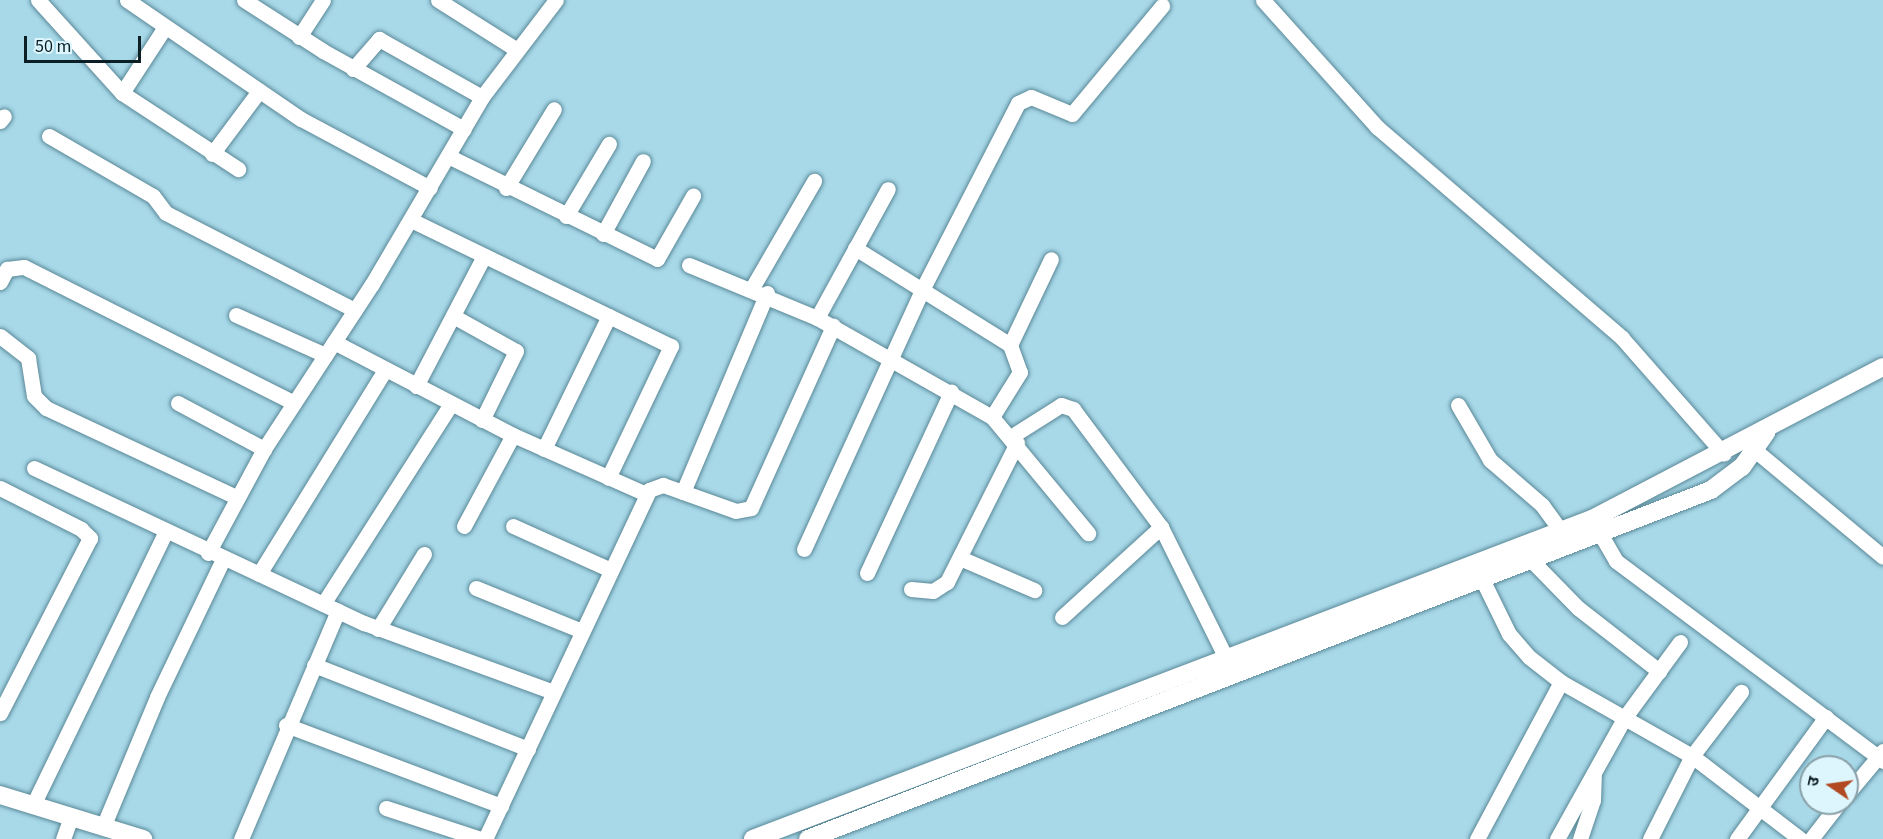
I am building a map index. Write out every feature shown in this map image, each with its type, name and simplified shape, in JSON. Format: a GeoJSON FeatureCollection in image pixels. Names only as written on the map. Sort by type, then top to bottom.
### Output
{"type":"FeatureCollection","features":[{"type":"Feature","properties":{"kind":"street"},"geometry":{"type":"LineString","coordinates":[[38,0],[122,93],[238,169]]}},
{"type":"Feature","properties":{"kind":"street"},"geometry":{"type":"LineString","coordinates":[[127,0],[259,91],[430,188]]}},
{"type":"Feature","properties":{"kind":"street"},"geometry":{"type":"LineString","coordinates":[[244,0],[299,37],[353,69],[464,129]]}},
{"type":"Feature","properties":{"kind":"street"},"geometry":{"type":"LineString","coordinates":[[299,37],[323,0]]}},
{"type":"Feature","properties":{"kind":"street"},"geometry":{"type":"LineString","coordinates":[[438,0],[517,50]]}},
{"type":"Feature","properties":{"kind":"street"},"geometry":{"type":"LineString","coordinates":[[208,553],[236,497],[264,449],[411,220],[482,97],[556,0]]}},
{"type":"Feature","properties":{"kind":"street"},"geometry":{"type":"LineString","coordinates":[[1263,0],[1377,127],[1596,313],[1724,454]]}},
{"type":"Feature","properties":{"kind":"street"},"geometry":{"type":"LineString","coordinates":[[804,549],[924,286],[1018,103],[1031,97],[1072,114],[1162,6]]}},
{"type":"Feature","properties":{"kind":"street"},"geometry":{"type":"LineString","coordinates":[[122,93],[165,27]]}},
{"type":"Feature","properties":{"kind":"street"},"geometry":{"type":"LineString","coordinates":[[353,69],[379,39],[482,97]]}},
{"type":"Feature","properties":{"kind":"street"},"geometry":{"type":"LineString","coordinates":[[212,154],[259,91]]}},
{"type":"Feature","properties":{"kind":"street"},"geometry":{"type":"LineString","coordinates":[[506,188],[555,109]]}},
{"type":"Feature","properties":{"kind":"street"},"geometry":{"type":"LineString","coordinates":[[49,136],[153,196],[166,213],[355,310]]}},
{"type":"Feature","properties":{"kind":"street"},"geometry":{"type":"LineString","coordinates":[[566,216],[609,144]]}},
{"type":"Feature","properties":{"kind":"street"},"geometry":{"type":"LineString","coordinates":[[448,156],[506,188],[657,258],[693,196]]}},
{"type":"Feature","properties":{"kind":"street"},"geometry":{"type":"LineString","coordinates":[[603,234],[643,161]]}},
{"type":"Feature","properties":{"kind":"street"},"geometry":{"type":"LineString","coordinates":[[683,492],[759,290],[814,181]]}},
{"type":"Feature","properties":{"kind":"street"},"geometry":{"type":"LineString","coordinates":[[817,318],[888,189]]}},
{"type":"Feature","properties":{"kind":"street"},"geometry":{"type":"LineString","coordinates":[[411,220],[666,342],[671,351],[608,478]]}},
{"type":"Feature","properties":{"kind":"street"},"geometry":{"type":"LineString","coordinates":[[855,248],[924,286],[1010,345],[1020,372],[992,417]]}},
{"type":"Feature","properties":{"kind":"street"},"geometry":{"type":"LineString","coordinates":[[416,386],[484,255]]}},
{"type":"Feature","properties":{"kind":"street"},"geometry":{"type":"LineString","coordinates":[[1010,345],[1052,260]]}},
{"type":"Feature","properties":{"kind":"street"},"geometry":{"type":"LineString","coordinates":[[689,265],[759,290],[833,326],[892,356],[992,417],[1014,440],[1088,533]]}},
{"type":"Feature","properties":{"kind":"street"},"geometry":{"type":"LineString","coordinates":[[0,282],[7,269],[24,267],[294,403]]}},
{"type":"Feature","properties":{"kind":"street"},"geometry":{"type":"LineString","coordinates":[[236,315],[326,355]]}},
{"type":"Feature","properties":{"kind":"street"},"geometry":{"type":"LineString","coordinates":[[453,316],[516,351],[482,420]]}},
{"type":"Feature","properties":{"kind":"street"},"geometry":{"type":"LineString","coordinates":[[544,449],[609,316]]}},
{"type":"Feature","properties":{"kind":"street"},"geometry":{"type":"LineString","coordinates":[[485,839],[646,494],[656,485],[736,511],[751,508],[833,326]]}},
{"type":"Feature","properties":{"kind":"street"},"geometry":{"type":"LineString","coordinates":[[0,336],[28,358],[34,396],[46,408],[236,497]]}},
{"type":"Feature","properties":{"kind":"street"},"geometry":{"type":"LineString","coordinates":[[334,342],[482,420],[646,494]]}},
{"type":"Feature","properties":{"kind":"street"},"geometry":{"type":"LineString","coordinates":[[753,839],[1592,519],[1766,433],[1883,367]]}},
{"type":"Feature","properties":{"kind":"street"},"geometry":{"type":"LineString","coordinates":[[259,573],[385,370]]}},
{"type":"Feature","properties":{"kind":"street"},"geometry":{"type":"LineString","coordinates":[[867,573],[951,392]]}},
{"type":"Feature","properties":{"kind":"street"},"geometry":{"type":"LineString","coordinates":[[178,403],[264,449]]}},
{"type":"Feature","properties":{"kind":"street"},"geometry":{"type":"LineString","coordinates":[[323,604],[451,404]]}},
{"type":"Feature","properties":{"kind":"street"},"geometry":{"type":"LineString","coordinates":[[911,589],[942,588],[960,558],[1014,440],[1067,404],[1130,478],[1161,527],[1227,660]]}},
{"type":"Feature","properties":{"kind":"street"},"geometry":{"type":"LineString","coordinates":[[1458,405],[1490,460],[1542,506],[1561,531]]}},
{"type":"Feature","properties":{"kind":"street"},"geometry":{"type":"LineString","coordinates":[[808,839],[835,834],[1599,537],[1711,490],[1756,451],[1766,433]]}},
{"type":"Feature","properties":{"kind":"street"},"geometry":{"type":"LineString","coordinates":[[464,526],[513,435]]}},
{"type":"Feature","properties":{"kind":"street"},"geometry":{"type":"LineString","coordinates":[[1756,451],[1883,557]]}},
{"type":"Feature","properties":{"kind":"street"},"geometry":{"type":"LineString","coordinates":[[34,468],[208,553],[259,573],[378,629],[554,692]]}},
{"type":"Feature","properties":{"kind":"street"},"geometry":{"type":"LineString","coordinates":[[0,488],[81,529],[90,538],[0,713]]}},
{"type":"Feature","properties":{"kind":"street"},"geometry":{"type":"LineString","coordinates":[[1592,519],[1599,537],[1616,561],[1881,756],[1859,781]]}},
{"type":"Feature","properties":{"kind":"street"},"geometry":{"type":"LineString","coordinates":[[513,526],[611,570]]}},
{"type":"Feature","properties":{"kind":"street"},"geometry":{"type":"LineString","coordinates":[[1062,617],[1161,527]]}},
{"type":"Feature","properties":{"kind":"street"},"geometry":{"type":"LineString","coordinates":[[33,805],[165,532]]}},
{"type":"Feature","properties":{"kind":"street"},"geometry":{"type":"LineString","coordinates":[[378,629],[424,554]]}},
{"type":"Feature","properties":{"kind":"street"},"geometry":{"type":"LineString","coordinates":[[960,558],[1034,590]]}},
{"type":"Feature","properties":{"kind":"street"},"geometry":{"type":"LineString","coordinates":[[103,827],[157,697],[223,559]]}},
{"type":"Feature","properties":{"kind":"street"},"geometry":{"type":"LineString","coordinates":[[1533,562],[1578,608],[1659,671]]}},
{"type":"Feature","properties":{"kind":"street"},"geometry":{"type":"LineString","coordinates":[[1483,581],[1517,646],[1562,682],[1692,756],[1800,839]]}},
{"type":"Feature","properties":{"kind":"street"},"geometry":{"type":"LineString","coordinates":[[476,588],[582,631]]}},
{"type":"Feature","properties":{"kind":"street"},"geometry":{"type":"LineString","coordinates":[[241,839],[286,725],[338,611]]}},
{"type":"Feature","properties":{"kind":"street"},"geometry":{"type":"LineString","coordinates":[[1557,839],[1625,717],[1680,642]]}},
{"type":"Feature","properties":{"kind":"street"},"geometry":{"type":"LineString","coordinates":[[314,666],[528,749]]}},
{"type":"Feature","properties":{"kind":"street"},"geometry":{"type":"LineString","coordinates":[[1477,839],[1562,682]]}},
{"type":"Feature","properties":{"kind":"street"},"geometry":{"type":"LineString","coordinates":[[1650,839],[1692,756],[1741,692]]}},
{"type":"Feature","properties":{"kind":"street"},"geometry":{"type":"LineString","coordinates":[[1737,839],[1757,806],[1826,717]]}},
{"type":"Feature","properties":{"kind":"street"},"geometry":{"type":"LineString","coordinates":[[286,725],[501,806]]}},
{"type":"Feature","properties":{"kind":"street"},"geometry":{"type":"LineString","coordinates":[[1580,839],[1593,800],[1594,773]]}},
{"type":"Feature","properties":{"kind":"street"},"geometry":{"type":"LineString","coordinates":[[0,795],[143,839]]}},
{"type":"Feature","properties":{"kind":"street"},"geometry":{"type":"LineString","coordinates":[[386,808],[481,839]]}},
{"type":"Feature","properties":{"kind":"street"},"geometry":{"type":"LineString","coordinates":[[1811,839],[1830,815]]}},
{"type":"Feature","properties":{"kind":"street"},"geometry":{"type":"LineString","coordinates":[[63,839],[71,817]]}}]}
